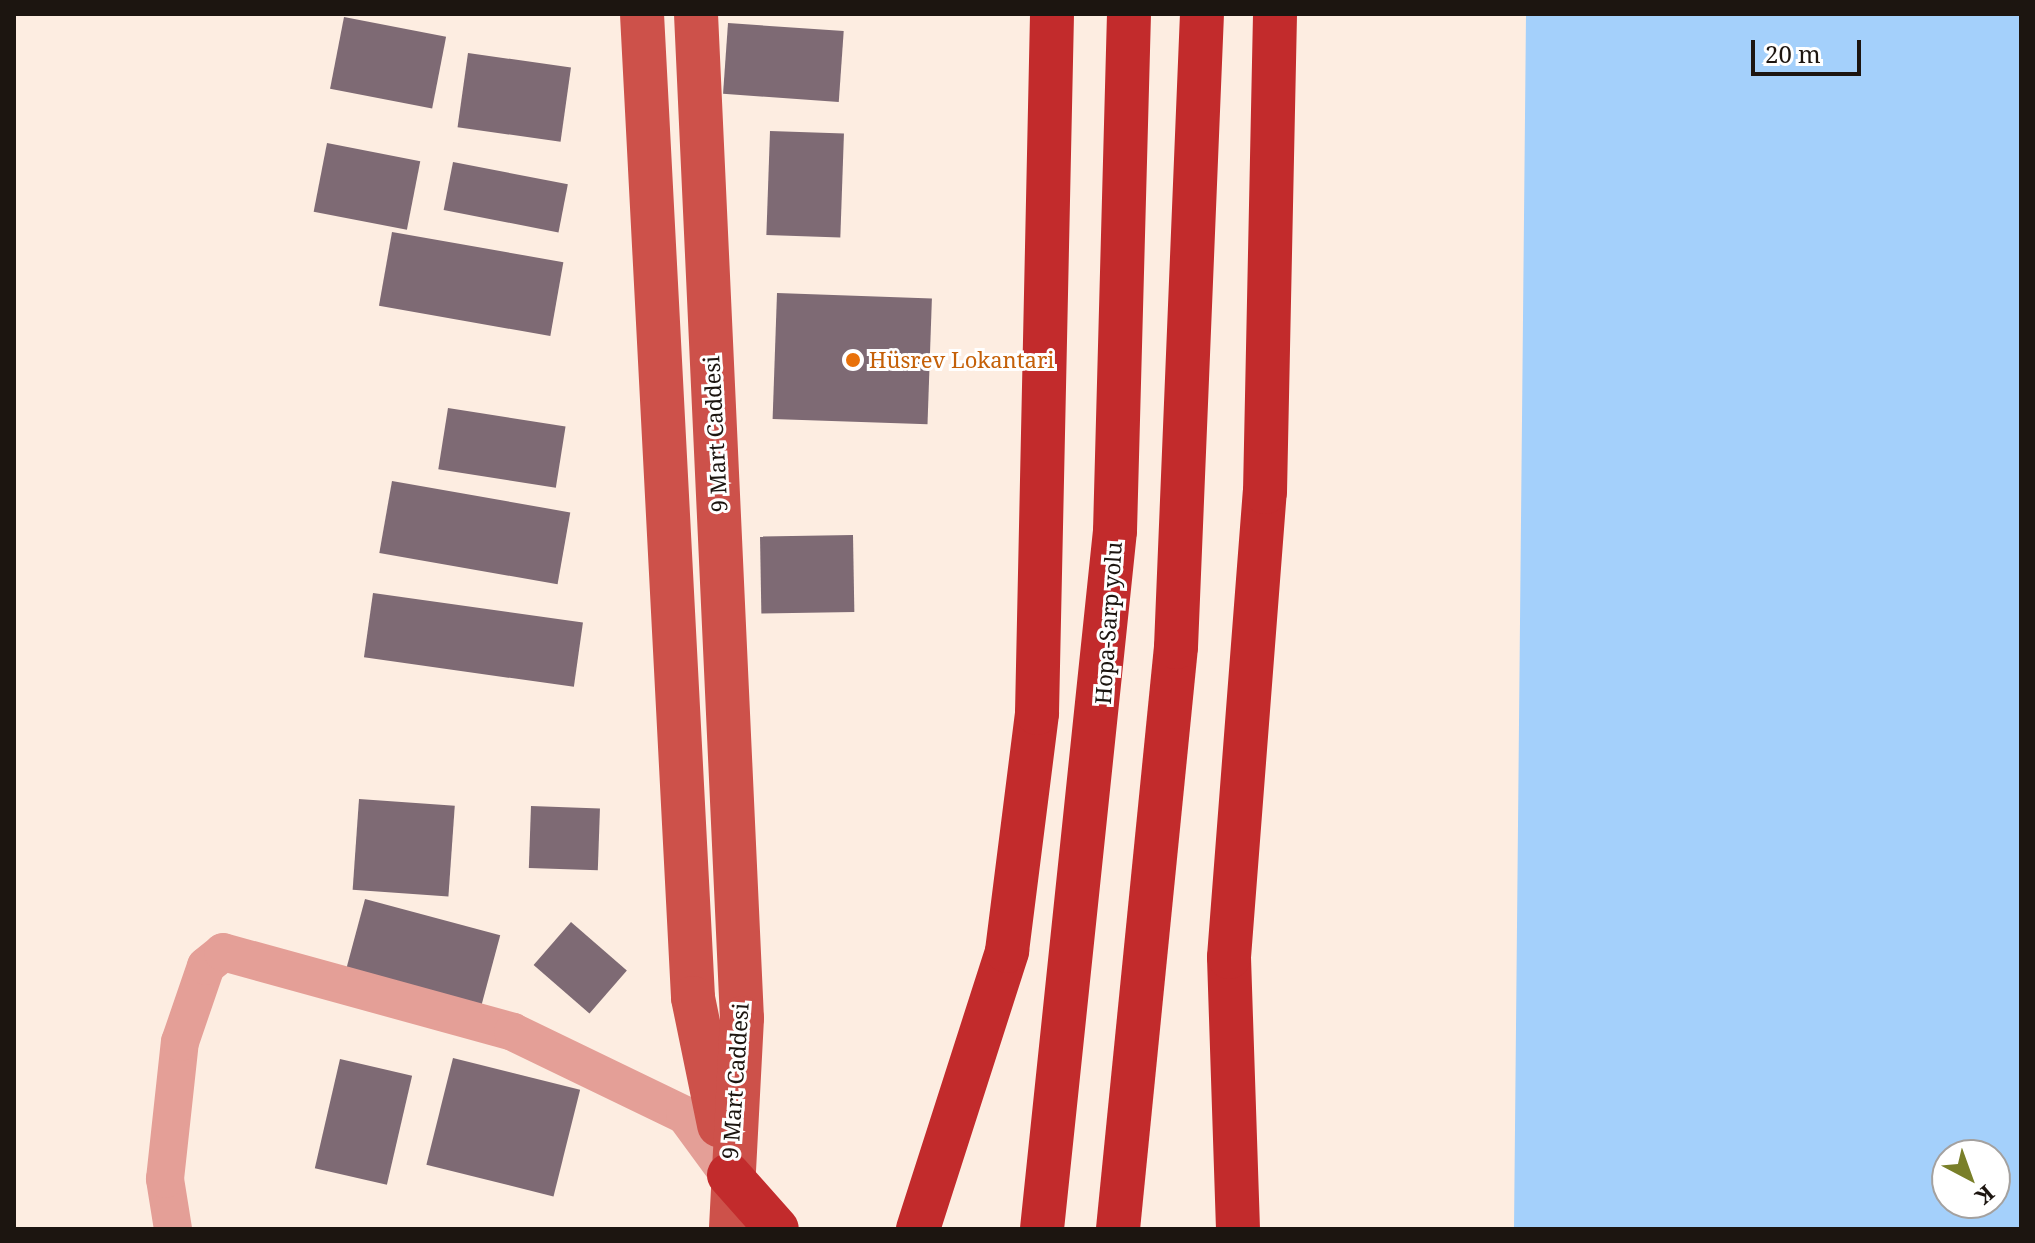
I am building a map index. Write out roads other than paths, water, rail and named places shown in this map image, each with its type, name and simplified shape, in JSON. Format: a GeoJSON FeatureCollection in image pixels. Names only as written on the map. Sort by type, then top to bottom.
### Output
{"type":"FeatureCollection","features":[{"type":"Feature","properties":{"kind":"highway"},"geometry":{"type":"LineString","coordinates":[[916,1223],[1007,951],[1037,713],[1052,14]]}},
{"type":"Feature","properties":{"kind":"highway","name":"Hopa-Sarp yolu"},"geometry":{"type":"LineString","coordinates":[[1042,1229],[1116,516],[1129,14]]}},
{"type":"Feature","properties":{"kind":"highway"},"geometry":{"type":"LineString","coordinates":[[1118,1229],[1176,647],[1202,14]]}},
{"type":"Feature","properties":{"kind":"highway"},"geometry":{"type":"LineString","coordinates":[[1238,1229],[1229,957],[1265,492],[1275,14]]}},
{"type":"Feature","properties":{"kind":"highway"},"geometry":{"type":"LineString","coordinates":[[729,1175],[777,1229]]}},
{"type":"Feature","properties":{"kind":"main road","name":"9 Mart Caddesi"},"geometry":{"type":"LineString","coordinates":[[642,14],[693,998],[729,1175]]}},
{"type":"Feature","properties":{"kind":"main road","name":"9 Mart Caddesi"},"geometry":{"type":"LineString","coordinates":[[696,14],[742,1018],[729,1175]]}},
{"type":"Feature","properties":{"kind":"main road"},"geometry":{"type":"LineString","coordinates":[[729,1175],[731,1229]]}},
{"type":"Feature","properties":{"kind":"street"},"geometry":{"type":"LineString","coordinates":[[173,1229],[165,1179],[180,1042],[206,966],[223,952],[513,1032],[685,1115],[729,1175]]}},
{"type":"Feature","properties":{"kind":"water"},"geometry":{"type":"Polygon","coordinates":[[[1526,14],[2021,14],[2021,1229],[1514,1229],[1526,14]]]}},
{"type":"Feature","properties":{"kind":"place","name":"Hüsrev Lokantari"},"geometry":{"type":"Point","coordinates":[853,360]}}]}
